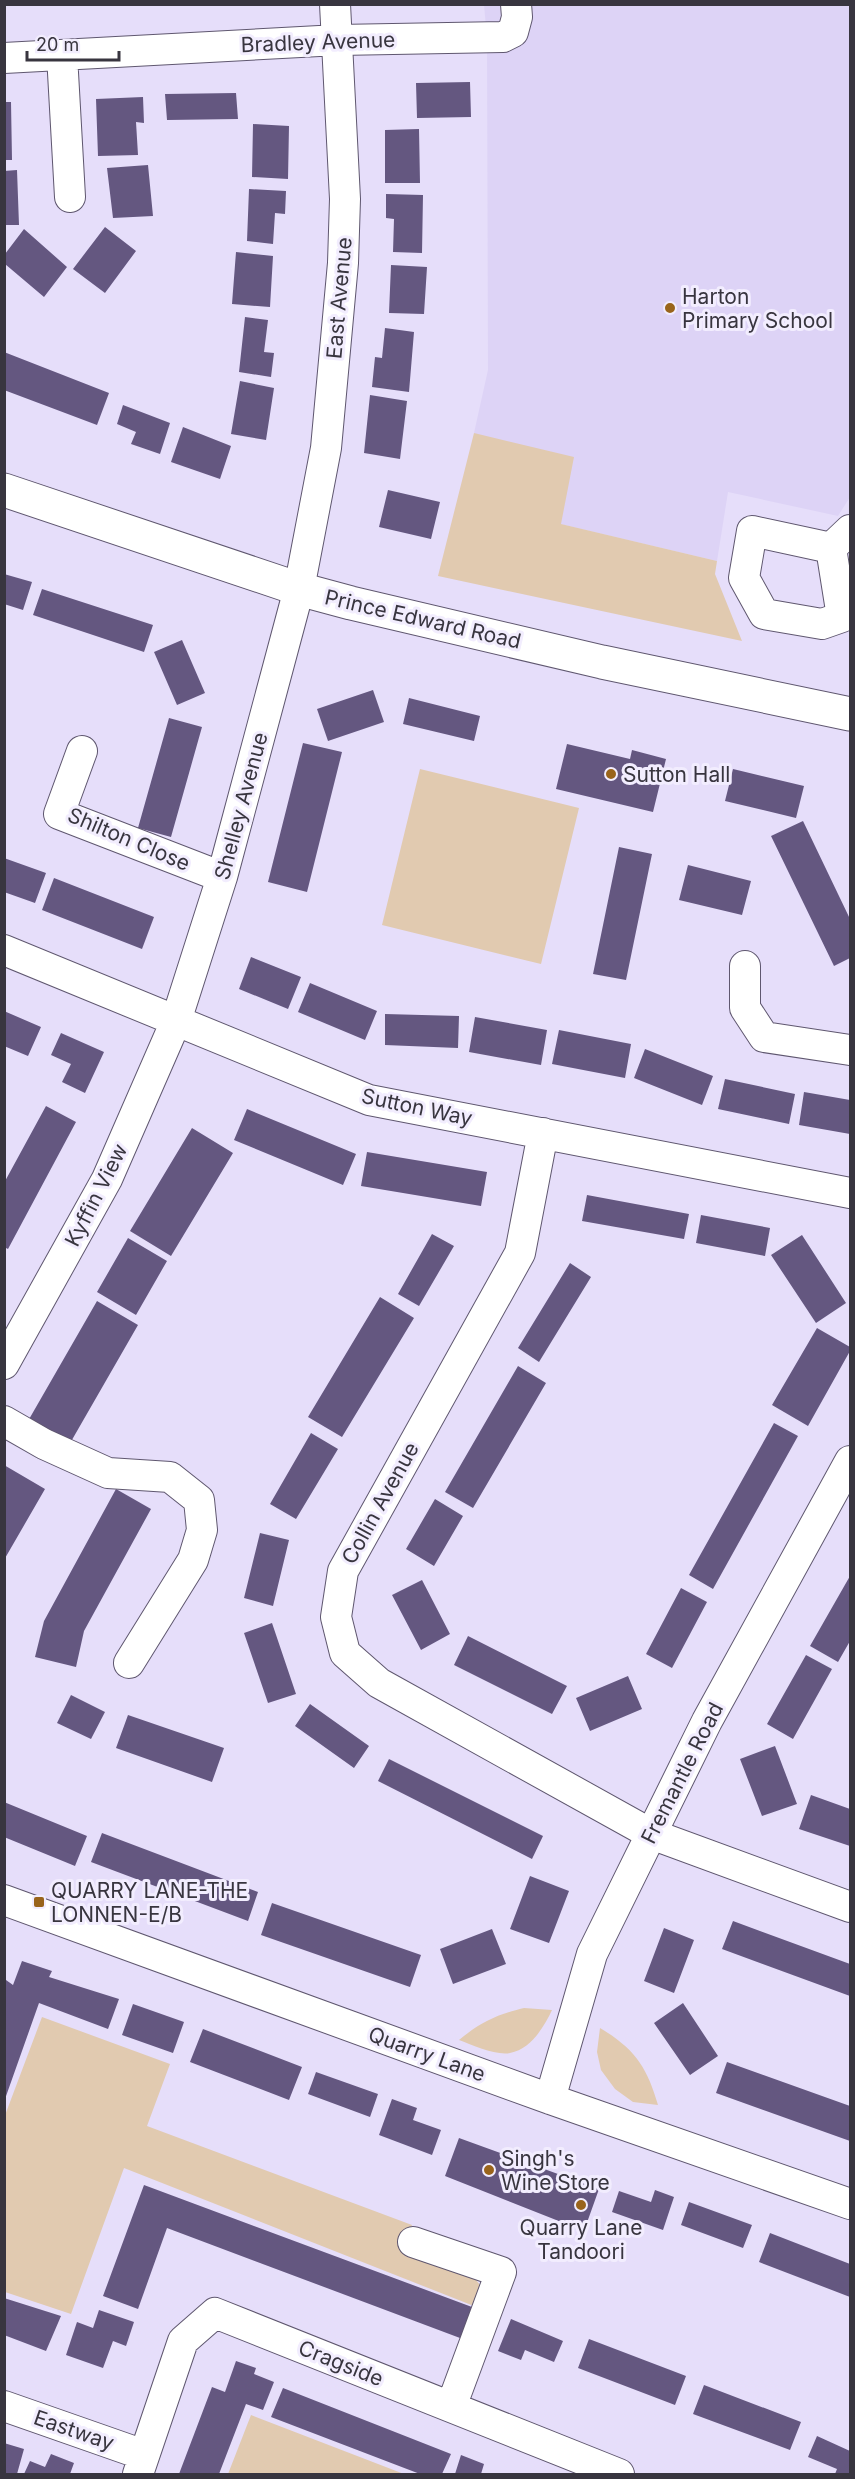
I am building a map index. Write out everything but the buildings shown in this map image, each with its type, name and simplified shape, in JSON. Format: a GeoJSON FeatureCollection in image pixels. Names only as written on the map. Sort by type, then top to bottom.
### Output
{"type":"FeatureCollection","features":[{"type":"Feature","properties":{"kind":"main road","name":"Prince Edward Road"},"geometry":{"type":"LineString","coordinates":[[4,490],[299,589],[591,659],[850,714]]}},
{"type":"Feature","properties":{"kind":"street","name":"East Avenue"},"geometry":{"type":"LineString","coordinates":[[299,589],[326,448],[344,263],[345,199],[335,4]]}},
{"type":"Feature","properties":{"kind":"street","name":"Bradley Avenue"},"geometry":{"type":"LineString","coordinates":[[4,58],[338,40],[503,37],[513,32],[517,16],[516,4]]}},
{"type":"Feature","properties":{"kind":"street"},"geometry":{"type":"LineString","coordinates":[[62,55],[70,197]]}},
{"type":"Feature","properties":{"kind":"street","name":"Shelley Avenue"},"geometry":{"type":"LineString","coordinates":[[176,1021],[222,877],[299,589]]}},
{"type":"Feature","properties":{"kind":"street","name":"Shilton Close"},"geometry":{"type":"LineString","coordinates":[[82,751],[59,814],[222,877]]}},
{"type":"Feature","properties":{"kind":"street","name":"Sutton Way"},"geometry":{"type":"LineString","coordinates":[[4,950],[369,1100],[850,1193]]}},
{"type":"Feature","properties":{"kind":"street"},"geometry":{"type":"LineString","coordinates":[[745,966],[745,1008],[764,1037],[850,1050]]}},
{"type":"Feature","properties":{"kind":"street","name":"Kyffin View"},"geometry":{"type":"LineString","coordinates":[[4,1364],[107,1179],[176,1021]]}},
{"type":"Feature","properties":{"kind":"street","name":"Collin Avenue"},"geometry":{"type":"LineString","coordinates":[[543,1132],[520,1252],[343,1572],[336,1617],[345,1653],[379,1683],[651,1834],[850,1907]]}},
{"type":"Feature","properties":{"kind":"street"},"geometry":{"type":"LineString","coordinates":[[4,1421],[44,1444],[108,1473],[170,1477],[200,1500],[202,1530],[194,1560],[129,1663]]}},
{"type":"Feature","properties":{"kind":"street","name":"Fremantle Road"},"geometry":{"type":"LineString","coordinates":[[550,2099],[592,1954],[706,1721],[850,1461]]}},
{"type":"Feature","properties":{"kind":"street","name":"Quarry Lane"},"geometry":{"type":"LineString","coordinates":[[4,1900],[550,2099],[850,2204]]}},
{"type":"Feature","properties":{"kind":"street"},"geometry":{"type":"LineString","coordinates":[[414,2242],[501,2272],[451,2407]]}},
{"type":"Feature","properties":{"kind":"street","name":"Cragside"},"geometry":{"type":"LineString","coordinates":[[141,2465],[183,2341],[215,2313],[619,2475]]}},
{"type":"Feature","properties":{"kind":"street","name":"Eastway"},"geometry":{"type":"LineString","coordinates":[[4,2406],[141,2465]]}},
{"type":"Feature","properties":{"kind":"shaded area","name":"Harton Primary School"},"geometry":{"type":"Polygon","coordinates":[[[484,5],[850,5],[850,497],[838,516],[728,492],[717,561],[560,524],[474,433],[488,370],[487,37],[484,5]]]}},
{"type":"Feature","properties":{"kind":"shaded area"},"geometry":{"type":"Polygon","coordinates":[[[474,433],[574,457],[561,524],[717,561],[715,574],[742,641],[438,576],[474,433]]]}},
{"type":"Feature","properties":{"kind":"shaded area"},"geometry":{"type":"Polygon","coordinates":[[[420,769],[579,808],[541,964],[382,925],[420,769]]]}},
{"type":"Feature","properties":{"kind":"shaded area"},"geometry":{"type":"Polygon","coordinates":[[[524,2008],[552,2010],[536,2036],[518,2051],[498,2053],[459,2040],[489,2020],[524,2008]]]}},
{"type":"Feature","properties":{"kind":"shaded area"},"geometry":{"type":"Polygon","coordinates":[[[42,2017],[170,2064],[147,2126],[412,2225],[403,2250],[472,2275],[485,2291],[479,2308],[124,2168],[71,2314],[5,2292],[4,2118],[42,2017]]]}},
{"type":"Feature","properties":{"kind":"shaded area"},"geometry":{"type":"Polygon","coordinates":[[[600,2028],[622,2044],[638,2060],[649,2080],[658,2105],[633,2102],[615,2089],[601,2070],[597,2052],[600,2028]]]}},
{"type":"Feature","properties":{"kind":"shaded area"},"geometry":{"type":"Polygon","coordinates":[[[251,2415],[404,2474],[228,2474],[251,2415]]]}},
{"type":"Feature","properties":{"kind":"place","name":"Harton Primary School"},"geometry":{"type":"Point","coordinates":[670,308]}},
{"type":"Feature","properties":{"kind":"place","name":"Sutton Hall"},"geometry":{"type":"Point","coordinates":[611,774]}},
{"type":"Feature","properties":{"kind":"place","name":"QUARRY LANE-THE LONNEN-E/B"},"geometry":{"type":"Point","coordinates":[39,1902]}},
{"type":"Feature","properties":{"kind":"place","name":"Singh's Wine Store"},"geometry":{"type":"Point","coordinates":[489,2170]}},
{"type":"Feature","properties":{"kind":"place","name":"Quarry Lane Tandoori"},"geometry":{"type":"Point","coordinates":[581,2205]}}]}
